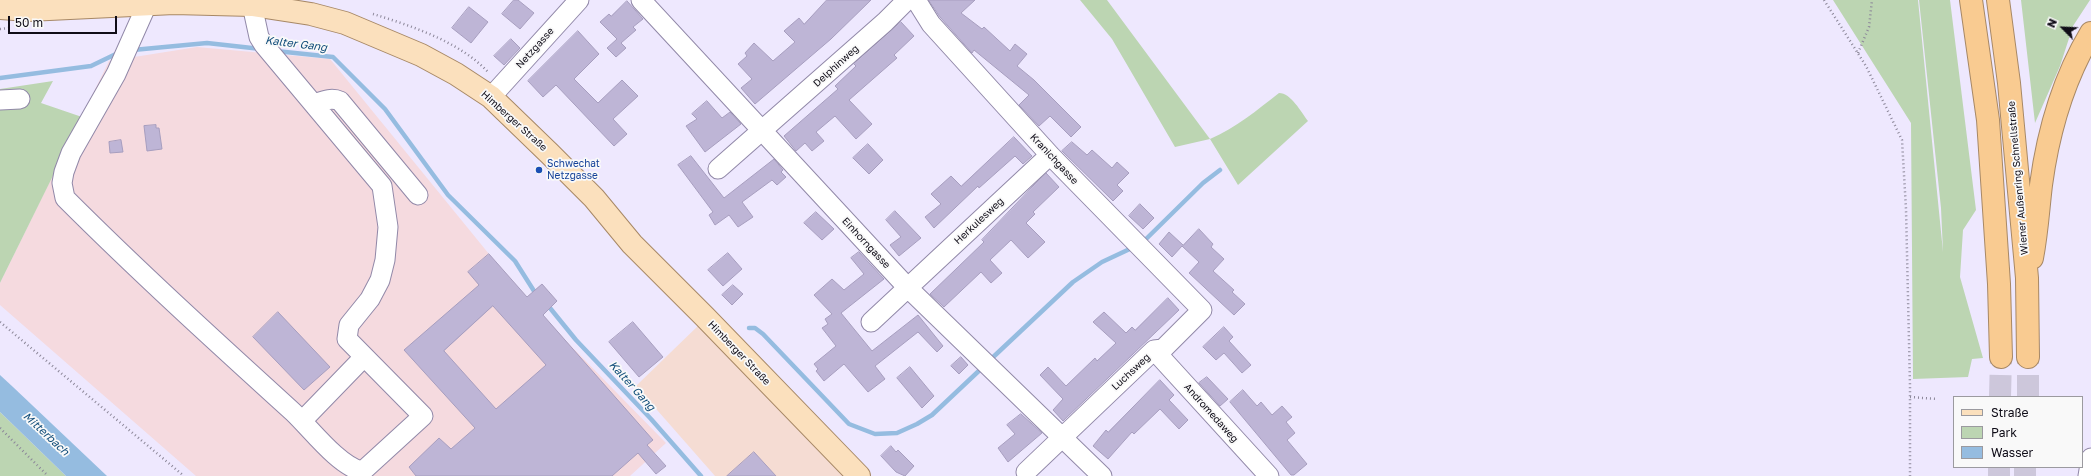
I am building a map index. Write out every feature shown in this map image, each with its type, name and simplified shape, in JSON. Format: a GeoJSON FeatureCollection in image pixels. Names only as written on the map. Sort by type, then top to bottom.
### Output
{"type":"FeatureCollection","features":[{"type":"Feature","properties":{"kind":"highway"},"geometry":{"type":"LineString","coordinates":[[1971,0],[1988,120],[1999,284],[2001,357]]}},
{"type":"Feature","properties":{"kind":"highway","name":"Wiener Außenring Schnellstraße"},"geometry":{"type":"LineString","coordinates":[[1998,0],[2009,83],[2027,278],[2028,357]]}},
{"type":"Feature","properties":{"kind":"highway"},"geometry":{"type":"LineString","coordinates":[[2027,278],[2038,229],[2041,184],[2052,132],[2069,79],[2091,34]]}},
{"type":"Feature","properties":{"kind":"main road","name":"Himberger Straße"},"geometry":{"type":"LineString","coordinates":[[0,8],[28,5],[148,3],[252,5],[311,14],[378,36],[421,55],[456,74],[491,97],[594,198],[632,244],[706,317],[859,476]]}},
{"type":"Feature","properties":{"kind":"street","name":"Netzgasse"},"geometry":{"type":"LineString","coordinates":[[491,97],[579,0]]}},
{"type":"Feature","properties":{"kind":"street","name":"Einhorngasse"},"geometry":{"type":"LineString","coordinates":[[641,0],[908,288],[1102,476]]}},
{"type":"Feature","properties":{"kind":"street","name":"Delphinweg"},"geometry":{"type":"LineString","coordinates":[[718,169],[763,131],[907,0]]}},
{"type":"Feature","properties":{"kind":"street","name":"Kranichgasse"},"geometry":{"type":"LineString","coordinates":[[916,0],[931,24],[1050,155],[1202,310]]}},
{"type":"Feature","properties":{"kind":"street"},"geometry":{"type":"LineString","coordinates":[[148,3],[133,34],[123,60],[71,153],[64,172],[62,183],[65,198],[132,265],[302,421],[347,466],[360,471],[366,469],[423,416],[363,358],[347,339],[346,333],[349,325],[370,299],[382,274],[388,227],[382,186],[259,37],[252,5]]}},
{"type":"Feature","properties":{"kind":"street"},"geometry":{"type":"LineString","coordinates":[[0,100],[20,99]]}},
{"type":"Feature","properties":{"kind":"street"},"geometry":{"type":"LineString","coordinates":[[314,104],[332,99],[340,101],[418,195]]}},
{"type":"Feature","properties":{"kind":"street","name":"Herkulesweg"},"geometry":{"type":"LineString","coordinates":[[871,322],[1050,155]]}},
{"type":"Feature","properties":{"kind":"street","name":"Luchsweg"},"geometry":{"type":"LineString","coordinates":[[1026,472],[1154,350],[1163,349],[1202,310]]}},
{"type":"Feature","properties":{"kind":"street","name":"Andromedaweg"},"geometry":{"type":"LineString","coordinates":[[1154,350],[1269,476]]}},
{"type":"Feature","properties":{"kind":"street"},"geometry":{"type":"LineString","coordinates":[[302,421],[363,358]]}},
{"type":"Feature","properties":{"kind":"street"},"geometry":{"type":"LineString","coordinates":[[2088,476],[2091,458]]}},
{"type":"Feature","properties":{"kind":"path"},"geometry":{"type":"LineString","coordinates":[[1824,0],[1858,54],[1902,140],[1906,209],[1910,476]]}},
{"type":"Feature","properties":{"kind":"path"},"geometry":{"type":"LineString","coordinates":[[1858,54],[1868,27],[1872,0]]}},
{"type":"Feature","properties":{"kind":"path"},"geometry":{"type":"LineString","coordinates":[[0,322],[184,476]]}},
{"type":"Feature","properties":{"kind":"path"},"geometry":{"type":"LineString","coordinates":[[1910,397],[1937,399]]}},
{"type":"Feature","properties":{"kind":"path"},"geometry":{"type":"LineString","coordinates":[[0,428],[48,476]]}},
{"type":"Feature","properties":{"kind":"shaded area"},"geometry":{"type":"Polygon","coordinates":[[[197,47],[330,59],[489,254],[527,297],[542,284],[557,301],[543,315],[569,344],[666,443],[630,476],[196,476],[0,305],[0,283],[109,61],[197,47]]]}},
{"type":"Feature","properties":{"kind":"shaded area"},"geometry":{"type":"Polygon","coordinates":[[[703,321],[854,476],[715,476],[636,386],[703,321]]]}},
{"type":"Feature","properties":{"kind":"green space"},"geometry":{"type":"Polygon","coordinates":[[[1080,0],[1107,0],[1210,139],[1175,147],[1112,39],[1080,0]]]}},
{"type":"Feature","properties":{"kind":"green space"},"geometry":{"type":"Polygon","coordinates":[[[1833,0],[1918,0],[1943,252],[1941,208],[1919,0],[1950,0],[1976,210],[1963,230],[1960,277],[1983,358],[1972,359],[1968,377],[1913,379],[1911,123],[1833,0]]]}},
{"type":"Feature","properties":{"kind":"green space"},"geometry":{"type":"Polygon","coordinates":[[[2021,0],[2090,0],[2073,26],[2060,66],[2035,123],[2021,0]]]}},
{"type":"Feature","properties":{"kind":"green space"},"geometry":{"type":"Polygon","coordinates":[[[53,81],[41,103],[82,117],[0,283],[0,89],[53,81]]]}},
{"type":"Feature","properties":{"kind":"green space"},"geometry":{"type":"Polygon","coordinates":[[[1279,93],[1292,99],[1308,121],[1238,185],[1210,139],[1220,135],[1237,124],[1279,93]]]}},
{"type":"Feature","properties":{"kind":"green space"},"geometry":{"type":"Polygon","coordinates":[[[0,412],[66,476],[0,476],[0,412]]]}},
{"type":"Feature","properties":{"kind":"water","name":"Mitterbach"},"geometry":{"type":"Polygon","coordinates":[[[0,375],[107,476],[66,476],[0,412],[0,375]]]}},
{"type":"Feature","properties":{"kind":"building"},"geometry":{"type":"Polygon","coordinates":[[[514,0],[518,0],[534,13],[520,29],[502,14],[514,0]]]}},
{"type":"Feature","properties":{"kind":"building"},"geometry":{"type":"Polygon","coordinates":[[[827,0],[871,0],[831,39],[755,104],[741,88],[752,79],[738,64],[747,56],[745,53],[754,43],[773,61],[795,42],[784,31],[799,18],[804,24],[827,0]]]}},
{"type":"Feature","properties":{"kind":"building"},"geometry":{"type":"Polygon","coordinates":[[[929,0],[975,0],[961,13],[982,29],[984,27],[1010,51],[1015,44],[1027,54],[1017,66],[1034,80],[1081,127],[1071,137],[1050,116],[1039,126],[1019,105],[1029,95],[974,50],[972,53],[940,17],[929,0]]]}},
{"type":"Feature","properties":{"kind":"building"},"geometry":{"type":"Polygon","coordinates":[[[627,1],[643,19],[633,27],[636,30],[621,43],[626,48],[616,57],[607,48],[617,39],[600,22],[609,14],[611,16],[627,1]]]}},
{"type":"Feature","properties":{"kind":"building"},"geometry":{"type":"Polygon","coordinates":[[[469,7],[488,22],[471,43],[452,28],[469,7]]]}},
{"type":"Feature","properties":{"kind":"building"},"geometry":{"type":"Polygon","coordinates":[[[901,22],[914,36],[894,55],[897,58],[849,100],[872,124],[856,139],[835,116],[816,132],[824,141],[812,151],[805,143],[796,151],[784,136],[838,89],[835,86],[856,66],[854,64],[901,22]]]}},
{"type":"Feature","properties":{"kind":"building"},"geometry":{"type":"Polygon","coordinates":[[[578,31],[599,54],[574,79],[598,103],[622,80],[638,96],[613,119],[627,134],[614,146],[556,85],[543,97],[528,81],[578,31]]]}},
{"type":"Feature","properties":{"kind":"building"},"geometry":{"type":"Polygon","coordinates":[[[511,39],[520,48],[504,65],[494,56],[511,39]]]}},
{"type":"Feature","properties":{"kind":"building"},"geometry":{"type":"Polygon","coordinates":[[[707,101],[722,118],[730,112],[741,124],[705,152],[686,126],[697,119],[692,114],[707,101]]]}},
{"type":"Feature","properties":{"kind":"building"},"geometry":{"type":"Polygon","coordinates":[[[156,125],[156,128],[159,128],[162,149],[147,151],[144,126],[156,125]]]}},
{"type":"Feature","properties":{"kind":"building"},"geometry":{"type":"Polygon","coordinates":[[[1014,137],[1032,156],[1023,164],[1015,156],[979,188],[978,186],[934,228],[925,217],[941,204],[931,194],[951,176],[961,186],[1014,137]]]}},
{"type":"Feature","properties":{"kind":"building"},"geometry":{"type":"Polygon","coordinates":[[[121,140],[123,152],[110,153],[109,142],[121,140]]]}},
{"type":"Feature","properties":{"kind":"building"},"geometry":{"type":"Polygon","coordinates":[[[1072,142],[1087,155],[1092,150],[1112,168],[1117,162],[1129,173],[1117,185],[1123,191],[1113,201],[1062,151],[1072,142]]]}},
{"type":"Feature","properties":{"kind":"building"},"geometry":{"type":"Polygon","coordinates":[[[868,144],[883,160],[869,174],[853,158],[868,144]]]}},
{"type":"Feature","properties":{"kind":"building"},"geometry":{"type":"Polygon","coordinates":[[[691,156],[724,198],[774,159],[783,170],[781,172],[786,177],[777,185],[772,180],[742,202],[753,217],[738,227],[729,215],[715,225],[709,215],[713,212],[678,165],[691,156]]]}},
{"type":"Feature","properties":{"kind":"building"},"geometry":{"type":"Polygon","coordinates":[[[1046,173],[1059,187],[1033,212],[1035,214],[1026,223],[1045,242],[1028,258],[1011,240],[990,260],[1002,273],[991,283],[981,272],[944,307],[930,294],[984,242],[982,240],[1046,173]]]}},
{"type":"Feature","properties":{"kind":"building"},"geometry":{"type":"Polygon","coordinates":[[[1140,204],[1154,218],[1143,229],[1129,216],[1140,204]]]}},
{"type":"Feature","properties":{"kind":"building"},"geometry":{"type":"Polygon","coordinates":[[[895,211],[921,238],[899,256],[890,245],[901,237],[886,220],[895,211]]]}},
{"type":"Feature","properties":{"kind":"building"},"geometry":{"type":"Polygon","coordinates":[[[816,212],[834,229],[822,240],[804,223],[816,212]]]}},
{"type":"Feature","properties":{"kind":"building"},"geometry":{"type":"Polygon","coordinates":[[[1199,229],[1213,244],[1211,247],[1224,259],[1213,271],[1234,290],[1232,292],[1245,304],[1234,315],[1189,273],[1199,262],[1182,246],[1172,257],[1159,244],[1169,232],[1183,245],[1199,229]]]}},
{"type":"Feature","properties":{"kind":"building"},"geometry":{"type":"Polygon","coordinates":[[[859,252],[884,279],[841,313],[872,351],[918,315],[943,346],[937,352],[918,332],[875,366],[885,379],[868,392],[844,364],[824,381],[816,371],[818,369],[814,364],[836,346],[822,328],[828,324],[825,319],[832,314],[814,295],[832,279],[844,290],[864,274],[851,258],[859,252]]]}},
{"type":"Feature","properties":{"kind":"building"},"geometry":{"type":"Polygon","coordinates":[[[728,253],[742,269],[723,286],[708,270],[728,253]]]}},
{"type":"Feature","properties":{"kind":"building"},"geometry":{"type":"Polygon","coordinates":[[[489,254],[527,297],[542,284],[557,301],[543,315],[653,440],[647,445],[666,466],[656,474],[638,453],[612,476],[416,476],[409,467],[439,438],[451,449],[475,428],[404,350],[479,285],[468,272],[489,254]],[[493,306],[444,351],[496,409],[546,365],[493,306]]]}},
{"type":"Feature","properties":{"kind":"building"},"geometry":{"type":"Polygon","coordinates":[[[733,285],[743,294],[732,305],[722,295],[733,285]]]}},
{"type":"Feature","properties":{"kind":"building"},"geometry":{"type":"Polygon","coordinates":[[[1168,298],[1179,310],[1063,421],[1053,410],[1063,399],[1040,375],[1048,367],[1066,386],[1095,358],[1097,361],[1116,343],[1093,322],[1104,312],[1126,333],[1132,327],[1135,330],[1168,298]]]}},
{"type":"Feature","properties":{"kind":"building"},"geometry":{"type":"Polygon","coordinates":[[[278,312],[330,367],[304,390],[253,337],[278,312]]]}},
{"type":"Feature","properties":{"kind":"building"},"geometry":{"type":"Polygon","coordinates":[[[633,322],[663,357],[639,377],[609,342],[633,322]]]}},
{"type":"Feature","properties":{"kind":"building"},"geometry":{"type":"Polygon","coordinates":[[[1224,327],[1233,337],[1229,341],[1251,365],[1242,373],[1224,353],[1216,360],[1203,347],[1224,327]]]}},
{"type":"Feature","properties":{"kind":"building"},"geometry":{"type":"Polygon","coordinates":[[[961,357],[968,365],[959,374],[951,366],[961,357]]]}},
{"type":"Feature","properties":{"kind":"building"},"geometry":{"type":"Polygon","coordinates":[[[910,367],[934,396],[922,408],[897,378],[910,367]]]}},
{"type":"Feature","properties":{"kind":"building"},"geometry":{"type":"Polygon","coordinates":[[[1207,377],[1228,399],[1220,406],[1199,383],[1207,377]]]}},
{"type":"Feature","properties":{"kind":"building"},"geometry":{"type":"Polygon","coordinates":[[[1160,380],[1174,395],[1169,400],[1188,420],[1179,429],[1160,409],[1134,434],[1132,432],[1108,459],[1093,446],[1106,430],[1108,432],[1160,380]]]}},
{"type":"Feature","properties":{"kind":"building"},"geometry":{"type":"Polygon","coordinates":[[[1243,390],[1257,406],[1261,402],[1272,415],[1282,406],[1292,417],[1286,422],[1295,433],[1287,440],[1307,464],[1294,475],[1291,475],[1230,402],[1243,390]]]}},
{"type":"Feature","properties":{"kind":"building"},"geometry":{"type":"Polygon","coordinates":[[[1021,414],[1042,433],[1008,462],[998,448],[1015,434],[1007,425],[1021,414]]]}},
{"type":"Feature","properties":{"kind":"building"},"geometry":{"type":"Polygon","coordinates":[[[891,446],[896,452],[898,450],[914,466],[905,476],[896,472],[881,456],[891,446]]]}},
{"type":"Feature","properties":{"kind":"building"},"geometry":{"type":"Polygon","coordinates":[[[754,452],[776,476],[727,476],[754,452]]]}},
{"type":"Feature","properties":{"kind":"waterway","name":"Kalter Gang"},"geometry":{"type":"LineString","coordinates":[[133,50],[207,43],[261,49]]}},
{"type":"Feature","properties":{"kind":"waterway","name":"Kalter Gang"},"geometry":{"type":"LineString","coordinates":[[276,51],[333,57],[385,109],[448,195],[515,261],[534,291]]}},
{"type":"Feature","properties":{"kind":"waterway","name":"Kalter Gang"},"geometry":{"type":"LineString","coordinates":[[0,78],[91,66],[118,53]]}},
{"type":"Feature","properties":{"kind":"waterway"},"geometry":{"type":"LineString","coordinates":[[1142,243],[1203,183],[1220,170]]}},
{"type":"Feature","properties":{"kind":"waterway"},"geometry":{"type":"LineString","coordinates":[[990,360],[1073,282],[1102,262],[1134,247]]}},
{"type":"Feature","properties":{"kind":"waterway","name":"Kalter Gang"},"geometry":{"type":"LineString","coordinates":[[550,308],[576,340],[651,419],[701,476]]}},
{"type":"Feature","properties":{"kind":"waterway"},"geometry":{"type":"LineString","coordinates":[[749,328],[755,328],[763,334],[849,424],[875,434],[897,433],[932,415],[983,367]]}},
{"type":"Feature","properties":{"kind":"tunnel"},"geometry":{"type":"LineString","coordinates":[[2000,396],[2001,357]]}},
{"type":"Feature","properties":{"kind":"tunnel"},"geometry":{"type":"LineString","coordinates":[[2028,357],[2028,396]]}},
{"type":"Feature","properties":{"kind":"tunnel"},"geometry":{"type":"LineString","coordinates":[[1999,468],[1999,476]]}},
{"type":"Feature","properties":{"kind":"tunnel"},"geometry":{"type":"LineString","coordinates":[[2025,468],[2025,476]]}},
{"type":"Feature","properties":{"kind":"place","name":"Schwechat Netzgasse"},"geometry":{"type":"Point","coordinates":[539,170]}}]}
